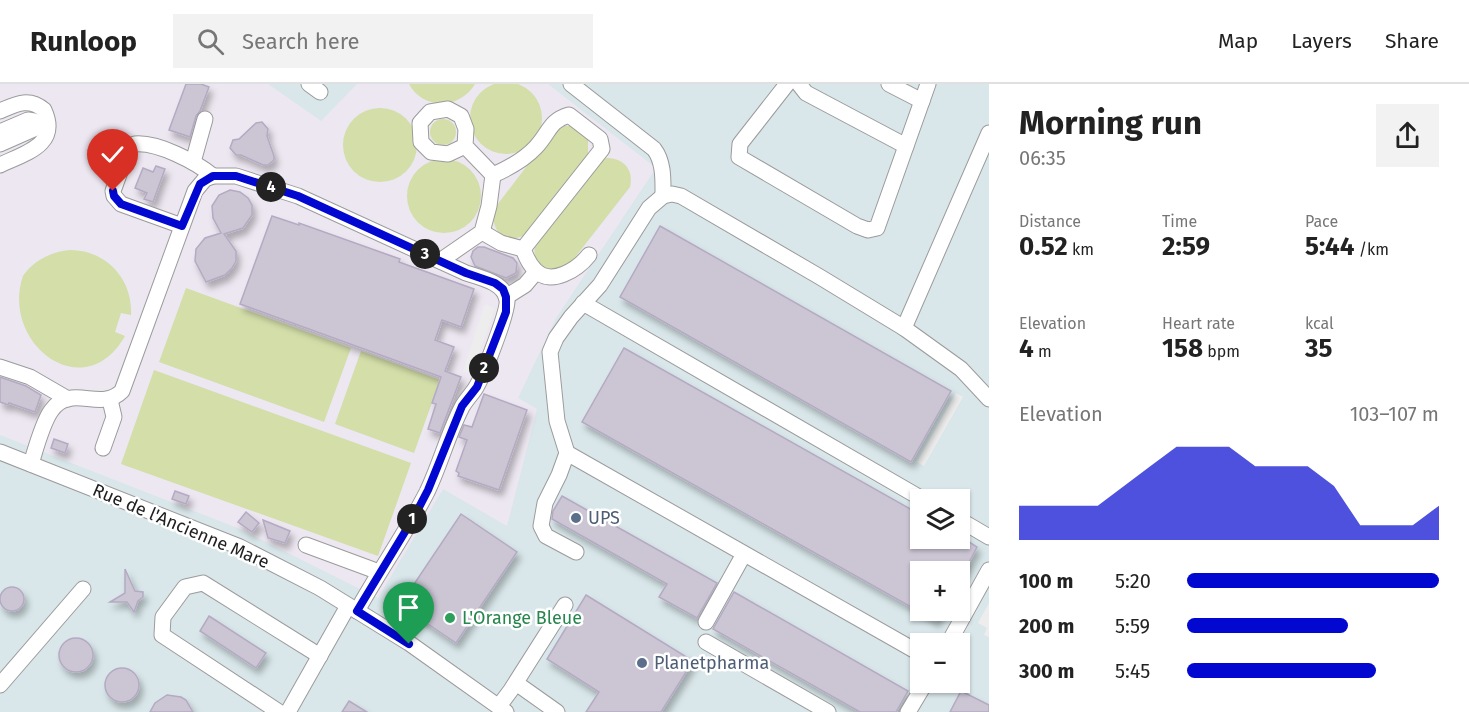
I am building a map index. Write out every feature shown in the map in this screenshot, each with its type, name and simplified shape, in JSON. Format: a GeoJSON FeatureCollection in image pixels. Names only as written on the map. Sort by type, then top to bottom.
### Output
{"type":"FeatureCollection","features":[{"type":"Feature","properties":{"kind":"street"},"geometry":{"type":"LineString","coordinates":[[571,84],[654,149],[660,159],[663,174],[663,196]]}},
{"type":"Feature","properties":{"kind":"street"},"geometry":{"type":"LineString","coordinates":[[787,84],[740,144],[739,157],[857,226],[868,230],[877,228],[928,84]]}},
{"type":"Feature","properties":{"kind":"street"},"geometry":{"type":"LineString","coordinates":[[799,84],[806,93],[906,146]]}},
{"type":"Feature","properties":{"kind":"street"},"geometry":{"type":"LineString","coordinates":[[889,84],[922,100]]}},
{"type":"Feature","properties":{"kind":"street"},"geometry":{"type":"LineString","coordinates":[[0,111],[31,102],[44,110],[50,124],[49,132],[39,146],[0,165]]}},
{"type":"Feature","properties":{"kind":"street"},"geometry":{"type":"LineString","coordinates":[[493,176],[515,165],[537,147],[557,119],[569,115],[600,139],[602,149],[523,249]]}},
{"type":"Feature","properties":{"kind":"street"},"geometry":{"type":"LineString","coordinates":[[193,162],[205,119]]}},
{"type":"Feature","properties":{"kind":"street"},"geometry":{"type":"LineString","coordinates":[[0,132],[28,120],[36,124],[34,129],[0,144]]}},
{"type":"Feature","properties":{"kind":"street"},"geometry":{"type":"LineString","coordinates":[[904,328],[989,133]]}},
{"type":"Feature","properties":{"kind":"street"},"geometry":{"type":"LineString","coordinates":[[182,226],[121,204],[114,196],[113,191],[128,150],[135,144],[150,145],[193,162],[213,176]]}},
{"type":"Feature","properties":{"kind":"street"},"geometry":{"type":"LineString","coordinates":[[465,146],[493,176]]}},
{"type":"Feature","properties":{"kind":"street"},"geometry":{"type":"LineString","coordinates":[[31,464],[51,410],[68,399],[83,397],[101,401],[111,400],[123,391],[182,226],[200,184],[213,176],[236,176],[298,196],[440,261],[495,283],[503,289],[506,297],[506,312],[477,387],[462,406],[437,471],[414,517],[379,572],[320,656],[288,712]]}},
{"type":"Feature","properties":{"kind":"street"},"geometry":{"type":"LineString","coordinates":[[440,261],[482,231],[489,206],[493,176]]}},
{"type":"Feature","properties":{"kind":"street"},"geometry":{"type":"LineString","coordinates":[[576,552],[546,536],[541,526],[545,503],[567,453],[557,421],[550,352],[556,338],[600,285],[648,208],[663,196],[681,196],[904,328],[961,369],[989,399]]}},
{"type":"Feature","properties":{"kind":"street"},"geometry":{"type":"LineString","coordinates":[[482,231],[501,243],[523,249]]}},
{"type":"Feature","properties":{"kind":"street"},"geometry":{"type":"LineString","coordinates":[[523,249],[528,262],[536,272],[549,276],[562,275],[580,266],[589,255]]}},
{"type":"Feature","properties":{"kind":"street"},"geometry":{"type":"LineString","coordinates":[[506,297],[525,285],[536,272]]}},
{"type":"Feature","properties":{"kind":"street"},"geometry":{"type":"LineString","coordinates":[[583,303],[910,492]]}},
{"type":"Feature","properties":{"kind":"street"},"geometry":{"type":"LineString","coordinates":[[0,367],[30,377],[68,399]]}},
{"type":"Feature","properties":{"kind":"street"},"geometry":{"type":"LineString","coordinates":[[103,448],[114,417],[111,400]]}},
{"type":"Feature","properties":{"kind":"street","name":"Rue de l'Ancienne Mare"},"geometry":{"type":"LineString","coordinates":[[0,452],[240,547],[320,588],[353,608],[503,709]]}},
{"type":"Feature","properties":{"kind":"street"},"geometry":{"type":"LineString","coordinates":[[567,453],[910,648]]}},
{"type":"Feature","properties":{"kind":"street"},"geometry":{"type":"LineString","coordinates":[[970,526],[989,537]]}},
{"type":"Feature","properties":{"kind":"street"},"geometry":{"type":"LineString","coordinates":[[306,545],[379,572]]}},
{"type":"Feature","properties":{"kind":"street"},"geometry":{"type":"LineString","coordinates":[[706,622],[744,554]]}},
{"type":"Feature","properties":{"kind":"street"},"geometry":{"type":"LineString","coordinates":[[954,633],[987,577]]}},
{"type":"Feature","properties":{"kind":"street"},"geometry":{"type":"LineString","coordinates":[[279,712],[162,635],[163,617],[185,587],[203,583],[320,656]]}},
{"type":"Feature","properties":{"kind":"street"},"geometry":{"type":"LineString","coordinates":[[0,685],[83,589]]}},
{"type":"Feature","properties":{"kind":"street"},"geometry":{"type":"LineString","coordinates":[[503,709],[516,683],[565,605]]}},
{"type":"Feature","properties":{"kind":"street"},"geometry":{"type":"LineString","coordinates":[[706,642],[828,712]]}},
{"type":"Feature","properties":{"kind":"street"},"geometry":{"type":"LineString","coordinates":[[516,683],[547,709]]}},
{"type":"Feature","properties":{"kind":"street"},"geometry":{"type":"LineString","coordinates":[[908,712],[919,693]]}},
{"type":"Feature","properties":{"kind":"shaded area"},"geometry":{"type":"Polygon","coordinates":[[[513,82],[532,92],[540,104],[542,118],[540,132],[532,144],[520,152],[499,154],[480,144],[472,132],[470,111],[480,92],[492,84],[513,82]]]}},
{"type":"Feature","properties":{"kind":"shaded area"},"geometry":{"type":"Polygon","coordinates":[[[268,84],[357,84],[321,121],[268,84]]]}},
{"type":"Feature","properties":{"kind":"shaded area"},"geometry":{"type":"Polygon","coordinates":[[[409,84],[475,84],[460,98],[442,104],[424,99],[409,84]]]}},
{"type":"Feature","properties":{"kind":"shaded area"},"geometry":{"type":"Polygon","coordinates":[[[548,84],[989,84],[989,712],[0,712],[0,435],[240,529],[378,598],[443,489],[507,526],[537,409],[518,398],[556,318],[656,168],[548,84]]]}},
{"type":"Feature","properties":{"kind":"shaded area"},"geometry":{"type":"Polygon","coordinates":[[[380,108],[394,111],[406,119],[414,131],[417,145],[414,159],[406,171],[394,179],[380,182],[366,179],[354,171],[346,159],[343,145],[346,131],[354,119],[366,111],[380,108]]]}},
{"type":"Feature","properties":{"kind":"shaded area"},"geometry":{"type":"Polygon","coordinates":[[[443,119],[452,123],[456,132],[452,141],[443,145],[434,141],[430,132],[434,123],[443,119]]]}},
{"type":"Feature","properties":{"kind":"shaded area"},"geometry":{"type":"Polygon","coordinates":[[[564,126],[571,126],[588,139],[588,154],[528,233],[521,237],[507,238],[497,230],[494,224],[494,209],[552,133],[564,126]]]}},
{"type":"Feature","properties":{"kind":"shaded area"},"geometry":{"type":"Polygon","coordinates":[[[606,158],[622,162],[626,166],[630,175],[630,187],[569,265],[554,270],[538,264],[534,251],[535,242],[600,160],[606,158]]]}},
{"type":"Feature","properties":{"kind":"shaded area"},"geometry":{"type":"Polygon","coordinates":[[[444,159],[458,162],[470,170],[478,182],[481,196],[478,210],[470,222],[458,230],[444,233],[430,230],[418,222],[410,210],[407,196],[410,182],[418,170],[430,162],[444,159]]]}},
{"type":"Feature","properties":{"kind":"shaded area"},"geometry":{"type":"Polygon","coordinates":[[[70,250],[83,251],[106,261],[122,279],[130,302],[131,315],[121,313],[115,332],[125,336],[108,357],[89,366],[69,366],[50,358],[34,343],[23,324],[19,301],[23,276],[32,265],[50,255],[70,250]]]}},
{"type":"Feature","properties":{"kind":"shaded area"},"geometry":{"type":"Polygon","coordinates":[[[186,288],[351,348],[324,422],[159,362],[186,288]]]}},
{"type":"Feature","properties":{"kind":"shaded area"},"geometry":{"type":"Polygon","coordinates":[[[485,304],[495,308],[472,374],[463,371],[485,304]]]}},
{"type":"Feature","properties":{"kind":"shaded area"},"geometry":{"type":"Polygon","coordinates":[[[361,351],[440,380],[414,453],[335,424],[361,351]]]}},
{"type":"Feature","properties":{"kind":"shaded area"},"geometry":{"type":"Polygon","coordinates":[[[154,370],[411,463],[378,556],[121,464],[154,370]]]}},
{"type":"Feature","properties":{"kind":"shaded area"},"geometry":{"type":"Polygon","coordinates":[[[956,393],[963,397],[924,466],[917,462],[956,393]]]}},
{"type":"Feature","properties":{"kind":"shaded area"},"geometry":{"type":"Polygon","coordinates":[[[989,603],[989,637],[984,635],[987,628],[978,623],[989,603]]]}},
{"type":"Feature","properties":{"kind":"building"},"geometry":{"type":"Polygon","coordinates":[[[186,84],[201,84],[209,87],[196,116],[190,137],[169,130],[186,84]]]}},
{"type":"Feature","properties":{"kind":"building"},"geometry":{"type":"Polygon","coordinates":[[[262,122],[268,129],[267,136],[274,156],[274,160],[268,165],[236,155],[230,148],[233,140],[239,139],[256,123],[262,122]]]}},
{"type":"Feature","properties":{"kind":"building"},"geometry":{"type":"Polygon","coordinates":[[[156,166],[165,169],[153,202],[144,199],[147,193],[135,188],[143,168],[153,172],[156,166]]]}},
{"type":"Feature","properties":{"kind":"building"},"geometry":{"type":"Polygon","coordinates":[[[230,190],[240,192],[248,198],[252,205],[252,215],[243,228],[224,234],[236,251],[236,261],[232,268],[225,275],[206,282],[195,261],[196,249],[205,238],[221,233],[213,218],[212,206],[219,195],[230,190]]]}},
{"type":"Feature","properties":{"kind":"building"},"geometry":{"type":"Polygon","coordinates":[[[272,216],[299,225],[299,223],[400,259],[399,262],[474,289],[461,327],[442,320],[435,340],[454,347],[445,371],[461,377],[440,433],[428,429],[436,404],[432,403],[441,377],[240,304],[272,216]]]}},
{"type":"Feature","properties":{"kind":"building"},"geometry":{"type":"Polygon","coordinates":[[[660,226],[951,391],[911,462],[620,297],[660,226]]]}},
{"type":"Feature","properties":{"kind":"building"},"geometry":{"type":"Polygon","coordinates":[[[478,247],[513,258],[517,263],[516,273],[506,278],[475,266],[471,257],[473,251],[478,247]]]}},
{"type":"Feature","properties":{"kind":"building"},"geometry":{"type":"Polygon","coordinates":[[[624,348],[910,509],[910,549],[970,549],[970,542],[977,547],[970,561],[910,561],[910,606],[582,422],[624,348]]]}},
{"type":"Feature","properties":{"kind":"building"},"geometry":{"type":"Polygon","coordinates":[[[0,377],[26,386],[41,395],[35,412],[0,402],[0,377]]]}},
{"type":"Feature","properties":{"kind":"building"},"geometry":{"type":"Polygon","coordinates":[[[484,394],[527,410],[499,490],[458,476],[459,473],[456,471],[467,440],[459,437],[464,425],[472,427],[484,394]]]}},
{"type":"Feature","properties":{"kind":"building"},"geometry":{"type":"Polygon","coordinates":[[[54,439],[68,444],[65,453],[51,448],[54,439]]]}},
{"type":"Feature","properties":{"kind":"building"},"geometry":{"type":"Polygon","coordinates":[[[175,491],[189,496],[186,504],[172,499],[175,491]]]}},
{"type":"Feature","properties":{"kind":"building"},"geometry":{"type":"Polygon","coordinates":[[[562,496],[717,583],[697,618],[659,597],[667,584],[552,519],[553,511],[562,496]]]}},
{"type":"Feature","properties":{"kind":"building"},"geometry":{"type":"Polygon","coordinates":[[[246,512],[259,523],[252,532],[238,522],[246,512]]]}},
{"type":"Feature","properties":{"kind":"building"},"geometry":{"type":"Polygon","coordinates":[[[461,514],[517,552],[456,643],[400,605],[461,514]]]}},
{"type":"Feature","properties":{"kind":"building"},"geometry":{"type":"Polygon","coordinates":[[[263,520],[290,531],[285,543],[268,538],[263,520]]]}},
{"type":"Feature","properties":{"kind":"building"},"geometry":{"type":"Polygon","coordinates":[[[125,569],[135,591],[143,592],[143,597],[138,601],[134,612],[127,602],[110,602],[125,593],[125,569]]]}},
{"type":"Feature","properties":{"kind":"building"},"geometry":{"type":"Polygon","coordinates":[[[12,587],[21,590],[24,599],[21,608],[12,611],[3,608],[0,599],[3,590],[12,587]]]}},
{"type":"Feature","properties":{"kind":"building"},"geometry":{"type":"Polygon","coordinates":[[[734,592],[908,691],[896,712],[860,712],[713,629],[734,592]]]}},
{"type":"Feature","properties":{"kind":"building"},"geometry":{"type":"Polygon","coordinates":[[[586,595],[693,661],[661,712],[586,712],[599,692],[547,659],[586,595]]]}},
{"type":"Feature","properties":{"kind":"building"},"geometry":{"type":"Polygon","coordinates":[[[209,616],[266,653],[256,668],[200,631],[209,616]]]}},
{"type":"Feature","properties":{"kind":"building"},"geometry":{"type":"Polygon","coordinates":[[[76,638],[88,643],[93,655],[88,667],[76,672],[64,667],[59,655],[64,643],[76,638]]]}},
{"type":"Feature","properties":{"kind":"building"},"geometry":{"type":"Polygon","coordinates":[[[122,668],[134,673],[139,685],[134,697],[122,702],[110,697],[105,685],[110,673],[122,668]]]}},
{"type":"Feature","properties":{"kind":"building"},"geometry":{"type":"Polygon","coordinates":[[[960,693],[965,693],[989,705],[989,712],[950,712],[960,693]]]}},
{"type":"Feature","properties":{"kind":"building"},"geometry":{"type":"Polygon","coordinates":[[[167,695],[186,700],[193,712],[150,712],[155,703],[167,695]]]}},
{"type":"Feature","properties":{"kind":"building"},"geometry":{"type":"Polygon","coordinates":[[[349,701],[367,712],[342,712],[349,701]]]}},
{"type":"Feature","properties":{"kind":"place","name":"UPS"},"geometry":{"type":"Point","coordinates":[576,518]}},
{"type":"Feature","properties":{"kind":"place","name":"L'Orange Bleue"},"geometry":{"type":"Point","coordinates":[450,618]}},
{"type":"Feature","properties":{"kind":"place","name":"Planetpharma"},"geometry":{"type":"Point","coordinates":[642,663]}},
{"type":"Feature","properties":{"kind":"route"},"geometry":{"type":"LineString","coordinates":[[113,191],[121,204],[182,226],[195,191],[200,184],[213,176],[236,176],[298,196],[466,273],[495,283],[503,289],[507,304],[506,312],[477,387],[462,406],[437,471],[414,517],[357,611],[409,644]]}}]}
